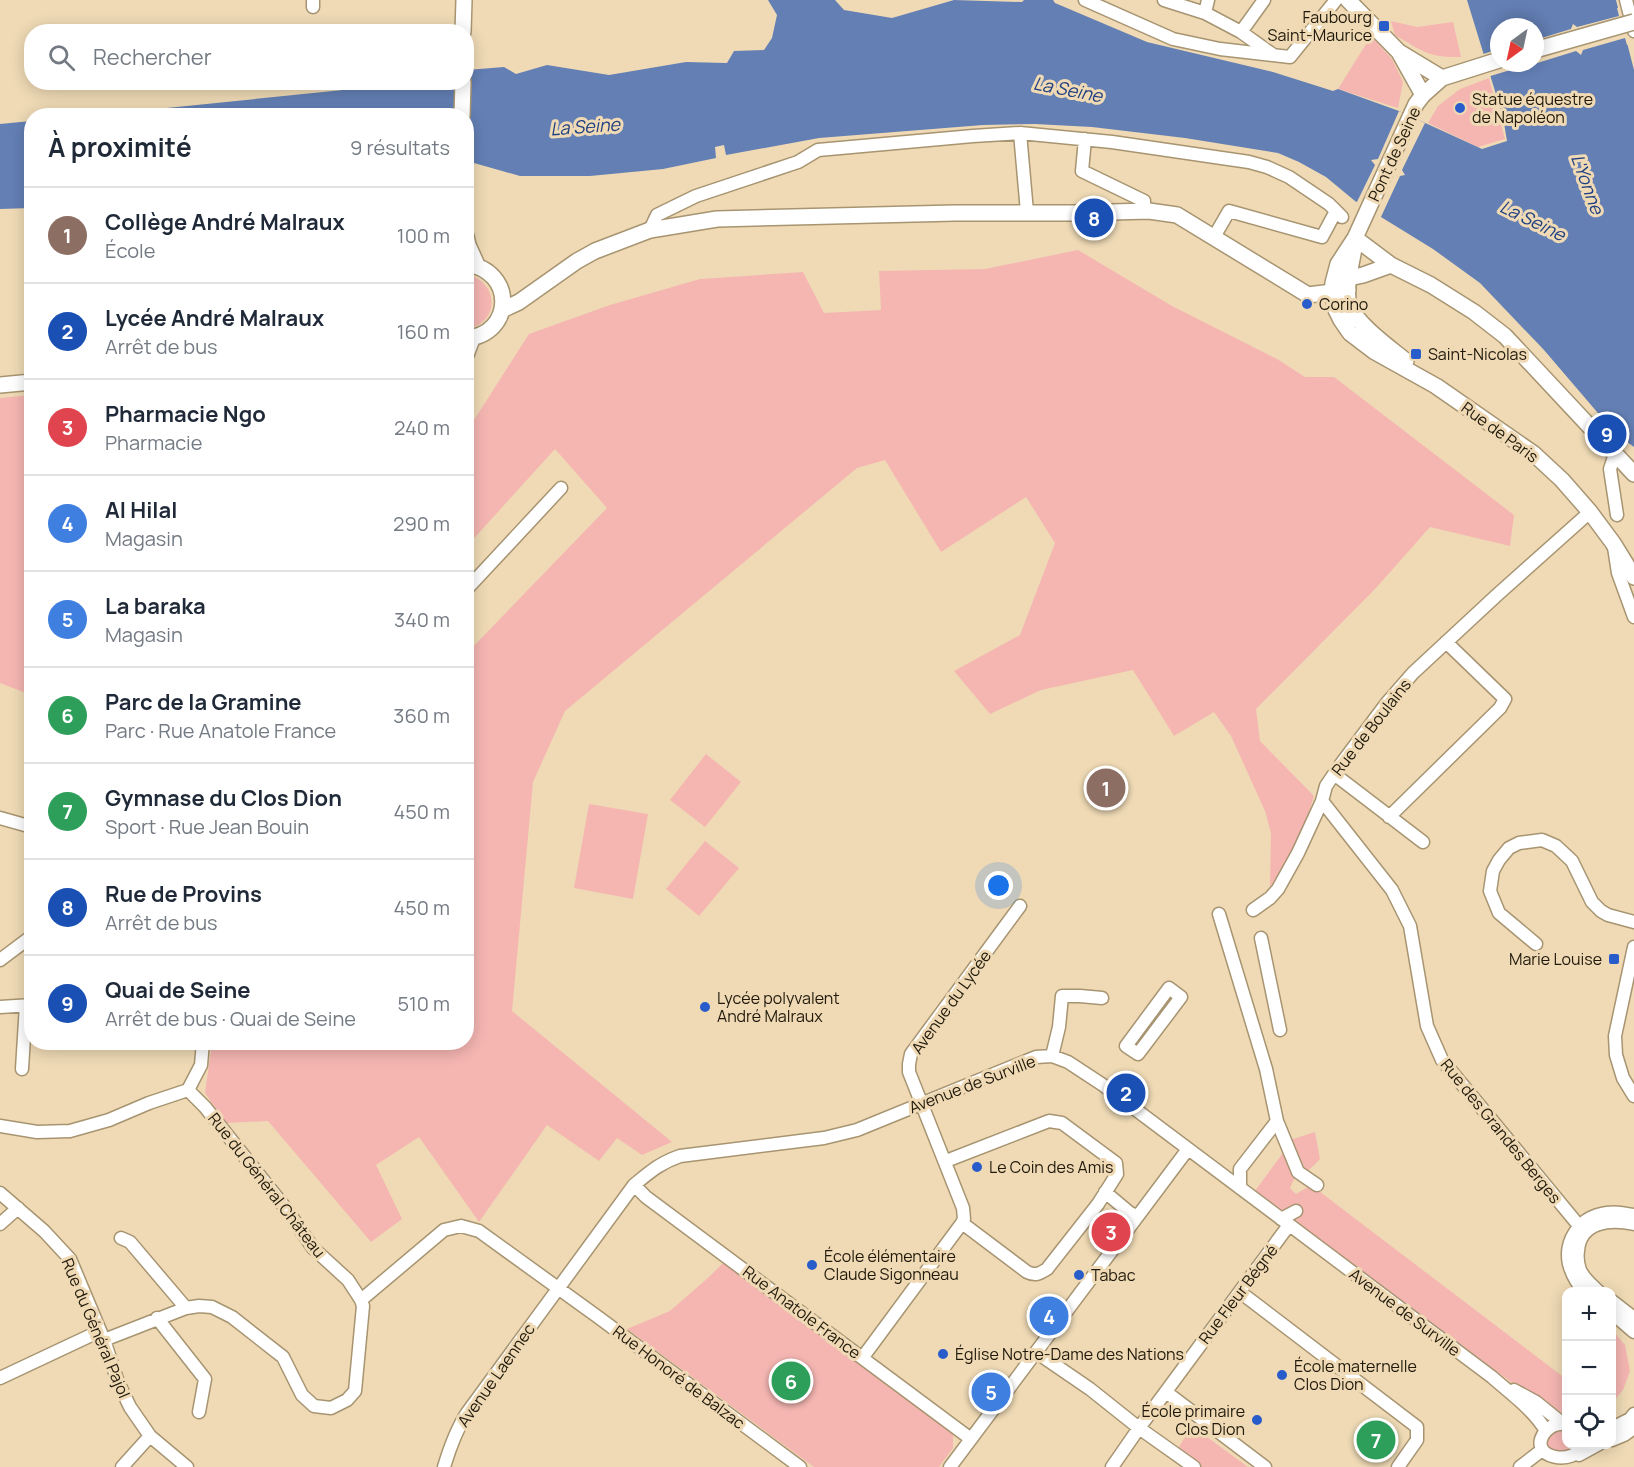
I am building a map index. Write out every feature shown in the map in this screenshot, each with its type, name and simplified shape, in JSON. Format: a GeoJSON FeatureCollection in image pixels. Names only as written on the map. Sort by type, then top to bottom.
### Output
{"type":"FeatureCollection","features":[{"type":"Feature","properties":{"kind":"main road"},"geometry":{"type":"LineString","coordinates":[[463,24],[464,0]]}},
{"type":"Feature","properties":{"kind":"main road"},"geometry":{"type":"LineString","coordinates":[[1348,0],[1400,52],[1442,78],[1490,63]]}},
{"type":"Feature","properties":{"kind":"main road"},"geometry":{"type":"LineString","coordinates":[[1544,47],[1634,21]]}},
{"type":"Feature","properties":{"kind":"main road"},"geometry":{"type":"LineString","coordinates":[[1400,52],[1423,96]]}},
{"type":"Feature","properties":{"kind":"main road","name":"Pont de Seine"},"geometry":{"type":"LineString","coordinates":[[1352,247],[1416,104],[1442,78]]}},
{"type":"Feature","properties":{"kind":"main road"},"geometry":{"type":"LineString","coordinates":[[462,108],[463,90]]}},
{"type":"Feature","properties":{"kind":"main road"},"geometry":{"type":"LineString","coordinates":[[502,310],[519,302],[595,251],[650,230],[717,219],[1143,211],[1176,215],[1308,296],[1332,292],[1363,275],[1386,266]]}},
{"type":"Feature","properties":{"kind":"main road"},"geometry":{"type":"LineString","coordinates":[[1332,292],[1338,264],[1352,247],[1386,266],[1431,285],[1474,312],[1505,336],[1634,474]]}},
{"type":"Feature","properties":{"kind":"main road","name":"Rue de Paris"},"geometry":{"type":"LineString","coordinates":[[1352,247],[1348,284],[1349,304],[1359,321],[1436,386]]}},
{"type":"Feature","properties":{"kind":"main road"},"geometry":{"type":"LineString","coordinates":[[474,266],[487,270],[494,276],[500,285],[503,297],[499,319],[484,334],[474,337]]}},
{"type":"Feature","properties":{"kind":"main road"},"geometry":{"type":"LineString","coordinates":[[500,285],[517,291],[538,288]]}},
{"type":"Feature","properties":{"kind":"main road","name":"Rue de Paris"},"geometry":{"type":"LineString","coordinates":[[1332,292],[1336,309],[1350,333],[1376,352],[1436,386],[1534,454],[1562,480],[1590,512],[1634,577]]}},
{"type":"Feature","properties":{"kind":"main road"},"geometry":{"type":"LineString","coordinates":[[0,385],[24,383]]}},
{"type":"Feature","properties":{"kind":"street"},"geometry":{"type":"LineString","coordinates":[[1085,0],[1173,39],[1220,49],[1290,57],[1336,0]]}},
{"type":"Feature","properties":{"kind":"street"},"geometry":{"type":"LineString","coordinates":[[1164,0],[1205,13],[1241,32],[1274,56]]}},
{"type":"Feature","properties":{"kind":"street"},"geometry":{"type":"LineString","coordinates":[[1205,13],[1208,0]]}},
{"type":"Feature","properties":{"kind":"street"},"geometry":{"type":"LineString","coordinates":[[1241,32],[1263,0]]}},
{"type":"Feature","properties":{"kind":"street"},"geometry":{"type":"LineString","coordinates":[[1626,0],[1634,31]]}},
{"type":"Feature","properties":{"kind":"street"},"geometry":{"type":"LineString","coordinates":[[1020,133],[1028,212]]}},
{"type":"Feature","properties":{"kind":"street"},"geometry":{"type":"LineString","coordinates":[[650,230],[657,215],[696,196],[798,162],[818,150],[1020,133],[1174,150],[1249,162],[1268,167],[1289,177],[1329,204],[1339,214],[1322,237],[1229,211],[1214,237]]}},
{"type":"Feature","properties":{"kind":"street"},"geometry":{"type":"LineString","coordinates":[[1085,139],[1082,171],[1144,201],[1143,211]]}},
{"type":"Feature","properties":{"kind":"street"},"geometry":{"type":"LineString","coordinates":[[1615,454],[1610,469],[1617,515]]}},
{"type":"Feature","properties":{"kind":"street"},"geometry":{"type":"LineString","coordinates":[[474,581],[561,488]]}},
{"type":"Feature","properties":{"kind":"street","name":"Rue de Boulains"},"geometry":{"type":"LineString","coordinates":[[1253,910],[1278,890],[1322,801],[1326,786],[1396,693],[1413,673],[1446,642],[1590,512]]}},
{"type":"Feature","properties":{"kind":"street"},"geometry":{"type":"LineString","coordinates":[[1613,543],[1618,573],[1634,617]]}},
{"type":"Feature","properties":{"kind":"street"},"geometry":{"type":"LineString","coordinates":[[1389,817],[1500,708],[1504,699],[1446,642]]}},
{"type":"Feature","properties":{"kind":"street"},"geometry":{"type":"LineString","coordinates":[[1334,774],[1423,842]]}},
{"type":"Feature","properties":{"kind":"street","name":"Rue des Grandes Berges"},"geometry":{"type":"LineString","coordinates":[[1322,801],[1392,890],[1410,926],[1427,1026],[1442,1060],[1582,1230]]}},
{"type":"Feature","properties":{"kind":"street"},"geometry":{"type":"LineString","coordinates":[[0,818],[24,825]]}},
{"type":"Feature","properties":{"kind":"street"},"geometry":{"type":"LineString","coordinates":[[1536,944],[1499,913],[1490,891],[1493,871],[1499,860],[1509,848],[1519,843],[1542,840],[1556,846],[1572,861],[1592,902],[1601,911],[1634,922]]}},
{"type":"Feature","properties":{"kind":"street","name":"Avenue du Lycée"},"geometry":{"type":"LineString","coordinates":[[962,1223],[963,1208],[909,1072],[909,1064],[911,1054],[1020,906]]}},
{"type":"Feature","properties":{"kind":"street"},"geometry":{"type":"LineString","coordinates":[[1219,914],[1266,1069],[1277,1120],[1298,1172],[1317,1185]]}},
{"type":"Feature","properties":{"kind":"street"},"geometry":{"type":"LineString","coordinates":[[1261,938],[1280,1030]]}},
{"type":"Feature","properties":{"kind":"street"},"geometry":{"type":"LineString","coordinates":[[0,960],[24,942]]}},
{"type":"Feature","properties":{"kind":"street"},"geometry":{"type":"LineString","coordinates":[[1634,946],[1615,1036],[1616,1055],[1623,1078],[1634,1096]]}},
{"type":"Feature","properties":{"kind":"street"},"geometry":{"type":"LineString","coordinates":[[1169,988],[1180,997],[1138,1054],[1126,1046],[1169,988]]}},
{"type":"Feature","properties":{"kind":"street"},"geometry":{"type":"LineString","coordinates":[[1052,1056],[1059,1027],[1062,996],[1102,998]]}},
{"type":"Feature","properties":{"kind":"street"},"geometry":{"type":"LineString","coordinates":[[0,1007],[24,1005]]}},
{"type":"Feature","properties":{"kind":"street"},"geometry":{"type":"LineString","coordinates":[[22,1069],[24,1050]]}},
{"type":"Feature","properties":{"kind":"street"},"geometry":{"type":"LineString","coordinates":[[0,1126],[37,1132],[70,1131],[109,1120],[188,1090],[201,1065],[202,1050]]}},
{"type":"Feature","properties":{"kind":"street","name":"Avenue de Surville"},"geometry":{"type":"LineString","coordinates":[[558,1289],[634,1185],[663,1162],[680,1156],[824,1138],[857,1130],[1036,1057],[1052,1056],[1068,1062],[1098,1082],[1492,1377],[1540,1420],[1546,1431],[1556,1424],[1562,1424]]}},
{"type":"Feature","properties":{"kind":"street","name":"Rue du Général Château"},"geometry":{"type":"LineString","coordinates":[[188,1090],[205,1107],[287,1210],[313,1248],[348,1280],[361,1300]]}},
{"type":"Feature","properties":{"kind":"street"},"geometry":{"type":"LineString","coordinates":[[1240,1188],[1240,1169],[1277,1120]]}},
{"type":"Feature","properties":{"kind":"street"},"geometry":{"type":"LineString","coordinates":[[863,1358],[962,1223],[1027,1272],[1033,1275],[1039,1274],[1047,1269],[1098,1204],[1117,1174],[1116,1163],[1062,1123],[1049,1121],[946,1161]]}},
{"type":"Feature","properties":{"kind":"street"},"geometry":{"type":"LineString","coordinates":[[950,1467],[1188,1149]]}},
{"type":"Feature","properties":{"kind":"street","name":"Rue Anatole France"},"geometry":{"type":"LineString","coordinates":[[634,1185],[646,1197],[971,1439]]}},
{"type":"Feature","properties":{"kind":"street"},"geometry":{"type":"LineString","coordinates":[[1105,1192],[1130,1214],[1137,1216]]}},
{"type":"Feature","properties":{"kind":"street","name":"Rue du Général Pajol"},"geometry":{"type":"LineString","coordinates":[[0,1193],[44,1231],[70,1259],[130,1407],[150,1436],[187,1467]]}},
{"type":"Feature","properties":{"kind":"street"},"geometry":{"type":"LineString","coordinates":[[0,1224],[18,1208]]}},
{"type":"Feature","properties":{"kind":"street"},"geometry":{"type":"LineString","coordinates":[[1285,1222],[1296,1210]]}},
{"type":"Feature","properties":{"kind":"street"},"geometry":{"type":"LineString","coordinates":[[1594,1287],[1580,1270],[1577,1258],[1582,1230],[1590,1218],[1601,1214],[1615,1212],[1634,1215]]}},
{"type":"Feature","properties":{"kind":"street","name":"Rue Fleur Bégné"},"geometry":{"type":"LineString","coordinates":[[1112,1467],[1240,1292],[1285,1222]]}},
{"type":"Feature","properties":{"kind":"street"},"geometry":{"type":"LineString","coordinates":[[1580,1287],[1572,1273],[1568,1259],[1572,1235],[1603,1222],[1634,1224]]}},
{"type":"Feature","properties":{"kind":"street"},"geometry":{"type":"LineString","coordinates":[[0,1378],[102,1335],[186,1308],[212,1307],[232,1317],[283,1357],[302,1395],[314,1406],[331,1408],[347,1401],[354,1391],[363,1306],[361,1300],[444,1230],[461,1226],[479,1231],[558,1289]]}},
{"type":"Feature","properties":{"kind":"street"},"geometry":{"type":"LineString","coordinates":[[121,1238],[130,1242],[186,1308]]}},
{"type":"Feature","properties":{"kind":"street","name":"Avenue Laennec"},"geometry":{"type":"LineString","coordinates":[[444,1467],[458,1426],[558,1289]]}},
{"type":"Feature","properties":{"kind":"street","name":"Rue Honoré de Balzac"},"geometry":{"type":"LineString","coordinates":[[558,1289],[800,1467]]}},
{"type":"Feature","properties":{"kind":"street"},"geometry":{"type":"LineString","coordinates":[[1240,1292],[1417,1427],[1417,1440],[1398,1467]]}},
{"type":"Feature","properties":{"kind":"street"},"geometry":{"type":"LineString","coordinates":[[1616,1305],[1634,1318]]}},
{"type":"Feature","properties":{"kind":"street"},"geometry":{"type":"LineString","coordinates":[[1616,1317],[1634,1332]]}},
{"type":"Feature","properties":{"kind":"street"},"geometry":{"type":"LineString","coordinates":[[157,1318],[205,1379],[199,1412]]}},
{"type":"Feature","properties":{"kind":"street"},"geometry":{"type":"LineString","coordinates":[[1036,1352],[1090,1389],[1139,1428],[1194,1467]]}},
{"type":"Feature","properties":{"kind":"street","name":"Avenue de Surville"},"geometry":{"type":"LineString","coordinates":[[1492,1377],[1536,1402],[1562,1422]]}},
{"type":"Feature","properties":{"kind":"street"},"geometry":{"type":"LineString","coordinates":[[1166,1392],[1265,1467]]}},
{"type":"Feature","properties":{"kind":"street"},"geometry":{"type":"LineString","coordinates":[[1616,1426],[1630,1419],[1634,1414]]}},
{"type":"Feature","properties":{"kind":"street"},"geometry":{"type":"LineString","coordinates":[[1616,1438],[1634,1428]]}},
{"type":"Feature","properties":{"kind":"street"},"geometry":{"type":"LineString","coordinates":[[1546,1431],[1542,1450],[1551,1465],[1569,1463],[1575,1460],[1581,1450]]}},
{"type":"Feature","properties":{"kind":"street"},"geometry":{"type":"LineString","coordinates":[[122,1467],[150,1436]]}},
{"type":"Feature","properties":{"kind":"street"},"geometry":{"type":"LineString","coordinates":[[1520,1467],[1542,1450]]}},
{"type":"Feature","properties":{"kind":"shaded area"},"geometry":{"type":"Polygon","coordinates":[[[1391,21],[1417,27],[1453,22],[1461,57],[1433,55],[1419,49],[1395,35],[1391,21]]]}},
{"type":"Feature","properties":{"kind":"shaded area"},"geometry":{"type":"Polygon","coordinates":[[[1371,36],[1392,59],[1403,82],[1398,108],[1338,89],[1371,36]]]}},
{"type":"Feature","properties":{"kind":"shaded area"},"geometry":{"type":"Polygon","coordinates":[[[1489,78],[1505,139],[1478,147],[1428,123],[1438,106],[1460,89],[1489,78]]]}},
{"type":"Feature","properties":{"kind":"shaded area"},"geometry":{"type":"Polygon","coordinates":[[[1078,250],[1172,306],[1277,359],[1305,377],[1334,377],[1514,515],[1510,546],[1430,527],[1376,588],[1256,709],[1260,741],[1314,796],[1300,841],[1270,887],[1271,833],[1265,811],[1231,736],[1214,712],[1174,736],[1133,670],[1041,690],[990,714],[954,671],[1020,635],[1055,543],[1026,497],[941,552],[885,460],[857,468],[565,711],[533,782],[512,1011],[672,1142],[642,1155],[617,1138],[599,1161],[547,1125],[479,1222],[419,1137],[376,1165],[402,1219],[371,1242],[268,1121],[226,1123],[205,1093],[211,1050],[474,1050],[474,646],[607,508],[555,449],[474,538],[474,420],[529,334],[610,305],[700,279],[803,272],[824,313],[881,310],[879,271],[985,269],[1078,250]]]}},
{"type":"Feature","properties":{"kind":"shaded area"},"geometry":{"type":"Polygon","coordinates":[[[474,277],[485,285],[492,302],[486,319],[474,326],[474,277]]]}},
{"type":"Feature","properties":{"kind":"shaded area"},"geometry":{"type":"Polygon","coordinates":[[[24,396],[24,692],[0,683],[0,398],[24,396]]]}},
{"type":"Feature","properties":{"kind":"shaded area"},"geometry":{"type":"Polygon","coordinates":[[[706,754],[741,782],[705,827],[670,800],[706,754]]]}},
{"type":"Feature","properties":{"kind":"shaded area"},"geometry":{"type":"Polygon","coordinates":[[[589,804],[648,814],[633,899],[574,888],[589,804]]]}},
{"type":"Feature","properties":{"kind":"shaded area"},"geometry":{"type":"Polygon","coordinates":[[[705,841],[739,868],[699,916],[666,889],[705,841]]]}},
{"type":"Feature","properties":{"kind":"shaded area"},"geometry":{"type":"Polygon","coordinates":[[[1315,1132],[1320,1159],[1309,1170],[1296,1175],[1290,1188],[1296,1194],[1311,1185],[1562,1376],[1562,1413],[1519,1388],[1255,1191],[1293,1139],[1315,1132]]]}},
{"type":"Feature","properties":{"kind":"shaded area"},"geometry":{"type":"Polygon","coordinates":[[[724,1262],[953,1434],[953,1448],[939,1467],[814,1467],[627,1329],[670,1311],[724,1262]]]}},
{"type":"Feature","properties":{"kind":"shaded area"},"geometry":{"type":"Polygon","coordinates":[[[1616,1335],[1625,1345],[1630,1371],[1623,1390],[1616,1398],[1616,1335]]]}},
{"type":"Feature","properties":{"kind":"shaded area"},"geometry":{"type":"Polygon","coordinates":[[[1192,1426],[1248,1467],[1202,1467],[1177,1450],[1192,1426]]]}},
{"type":"Feature","properties":{"kind":"shaded area"},"geometry":{"type":"Polygon","coordinates":[[[1557,1430],[1562,1430],[1562,1449],[1573,1450],[1562,1457],[1548,1447],[1549,1437],[1557,1430]]]}},
{"type":"Feature","properties":{"kind":"water"},"geometry":{"type":"Polygon","coordinates":[[[768,0],[835,0],[844,10],[892,18],[954,0],[1022,2],[1024,0],[1053,0],[1055,3],[1147,42],[1273,72],[1333,91],[1338,89],[1399,111],[1482,149],[1507,141],[1503,117],[1467,0],[1616,0],[1634,70],[1634,447],[1615,433],[1544,350],[1480,283],[1433,249],[1355,201],[1326,177],[1278,153],[1185,138],[1092,127],[1035,124],[983,125],[819,138],[726,155],[724,145],[715,147],[716,158],[663,169],[590,176],[520,176],[474,163],[474,108],[167,108],[343,90],[474,90],[474,69],[504,67],[516,74],[547,65],[609,75],[686,62],[727,63],[734,51],[764,50],[772,38],[777,15],[768,0]]]}},
{"type":"Feature","properties":{"kind":"water"},"geometry":{"type":"Polygon","coordinates":[[[24,122],[24,208],[0,209],[0,124],[24,122]]]}},
{"type":"Feature","properties":{"kind":"pier"},"geometry":{"type":"Polygon","coordinates":[[[1617,8],[1620,8],[1630,44],[1627,45],[1625,38],[1583,50],[1581,55],[1576,51],[1544,61],[1544,37],[1571,29],[1573,24],[1577,27],[1619,16],[1617,8]]]}},
{"type":"Feature","properties":{"kind":"pier"},"geometry":{"type":"Polygon","coordinates":[[[1490,52],[1490,72],[1504,72],[1487,77],[1480,55],[1490,52]]]}},
{"type":"Feature","properties":{"kind":"pier"},"geometry":{"type":"Polygon","coordinates":[[[1399,111],[1425,123],[1402,170],[1405,175],[1400,176],[1380,219],[1356,204],[1375,165],[1371,160],[1378,159],[1399,111]]]}},
{"type":"Feature","properties":{"kind":"place","name":"Faubourg Saint-Maurice"},"geometry":{"type":"Point","coordinates":[1384,26]}},
{"type":"Feature","properties":{"kind":"place","name":"Statue équestre de Napoléon"},"geometry":{"type":"Point","coordinates":[1460,108]}},
{"type":"Feature","properties":{"kind":"place","name":"Rue de Provins"},"geometry":{"type":"Point","coordinates":[1094,218]}},
{"type":"Feature","properties":{"kind":"place","name":"Corino"},"geometry":{"type":"Point","coordinates":[1307,304]}},
{"type":"Feature","properties":{"kind":"place","name":"Saint-Nicolas"},"geometry":{"type":"Point","coordinates":[1416,354]}},
{"type":"Feature","properties":{"kind":"place","name":"Quai de Seine"},"geometry":{"type":"Point","coordinates":[1607,434]}},
{"type":"Feature","properties":{"kind":"place","name":"Collège André Malraux"},"geometry":{"type":"Point","coordinates":[1106,788]}},
{"type":"Feature","properties":{"kind":"place","name":"Marie Louise"},"geometry":{"type":"Point","coordinates":[1614,959]}},
{"type":"Feature","properties":{"kind":"place","name":"Lycée polyvalent André Malraux"},"geometry":{"type":"Point","coordinates":[705,1007]}},
{"type":"Feature","properties":{"kind":"place","name":"Lycée André Malraux"},"geometry":{"type":"Point","coordinates":[1126,1093]}},
{"type":"Feature","properties":{"kind":"place","name":"Le Coin des Amis"},"geometry":{"type":"Point","coordinates":[977,1167]}},
{"type":"Feature","properties":{"kind":"place","name":"Pharmacie Ngo"},"geometry":{"type":"Point","coordinates":[1111,1232]}},
{"type":"Feature","properties":{"kind":"place","name":"École élémentaire Claude Sigonneau"},"geometry":{"type":"Point","coordinates":[812,1265]}},
{"type":"Feature","properties":{"kind":"place","name":"Tabac"},"geometry":{"type":"Point","coordinates":[1079,1275]}},
{"type":"Feature","properties":{"kind":"place","name":"Al Hilal"},"geometry":{"type":"Point","coordinates":[1049,1316]}},
{"type":"Feature","properties":{"kind":"place","name":"Église Notre-Dame des Nations"},"geometry":{"type":"Point","coordinates":[943,1354]}},
{"type":"Feature","properties":{"kind":"place","name":"École maternelle Clos Dion"},"geometry":{"type":"Point","coordinates":[1282,1375]}},
{"type":"Feature","properties":{"kind":"place","name":"Parc de la Gramine"},"geometry":{"type":"Point","coordinates":[791,1381]}},
{"type":"Feature","properties":{"kind":"place","name":"La baraka"},"geometry":{"type":"Point","coordinates":[991,1392]}},
{"type":"Feature","properties":{"kind":"place","name":"École primaire Clos Dion"},"geometry":{"type":"Point","coordinates":[1257,1420]}},
{"type":"Feature","properties":{"kind":"place","name":"Gymnase du Clos Dion"},"geometry":{"type":"Point","coordinates":[1376,1440]}},
{"type":"Feature","properties":{"kind":"water label","name":"La Seine"},"geometry":{"type":"Point","coordinates":[1068,89]}},
{"type":"Feature","properties":{"kind":"water label","name":"La Seine"},"geometry":{"type":"Point","coordinates":[585,126]}},
{"type":"Feature","properties":{"kind":"water label","name":"L'Yonne"},"geometry":{"type":"Point","coordinates":[1588,184]}},
{"type":"Feature","properties":{"kind":"water label","name":"La Seine"},"geometry":{"type":"Point","coordinates":[1533,220]}}]}
